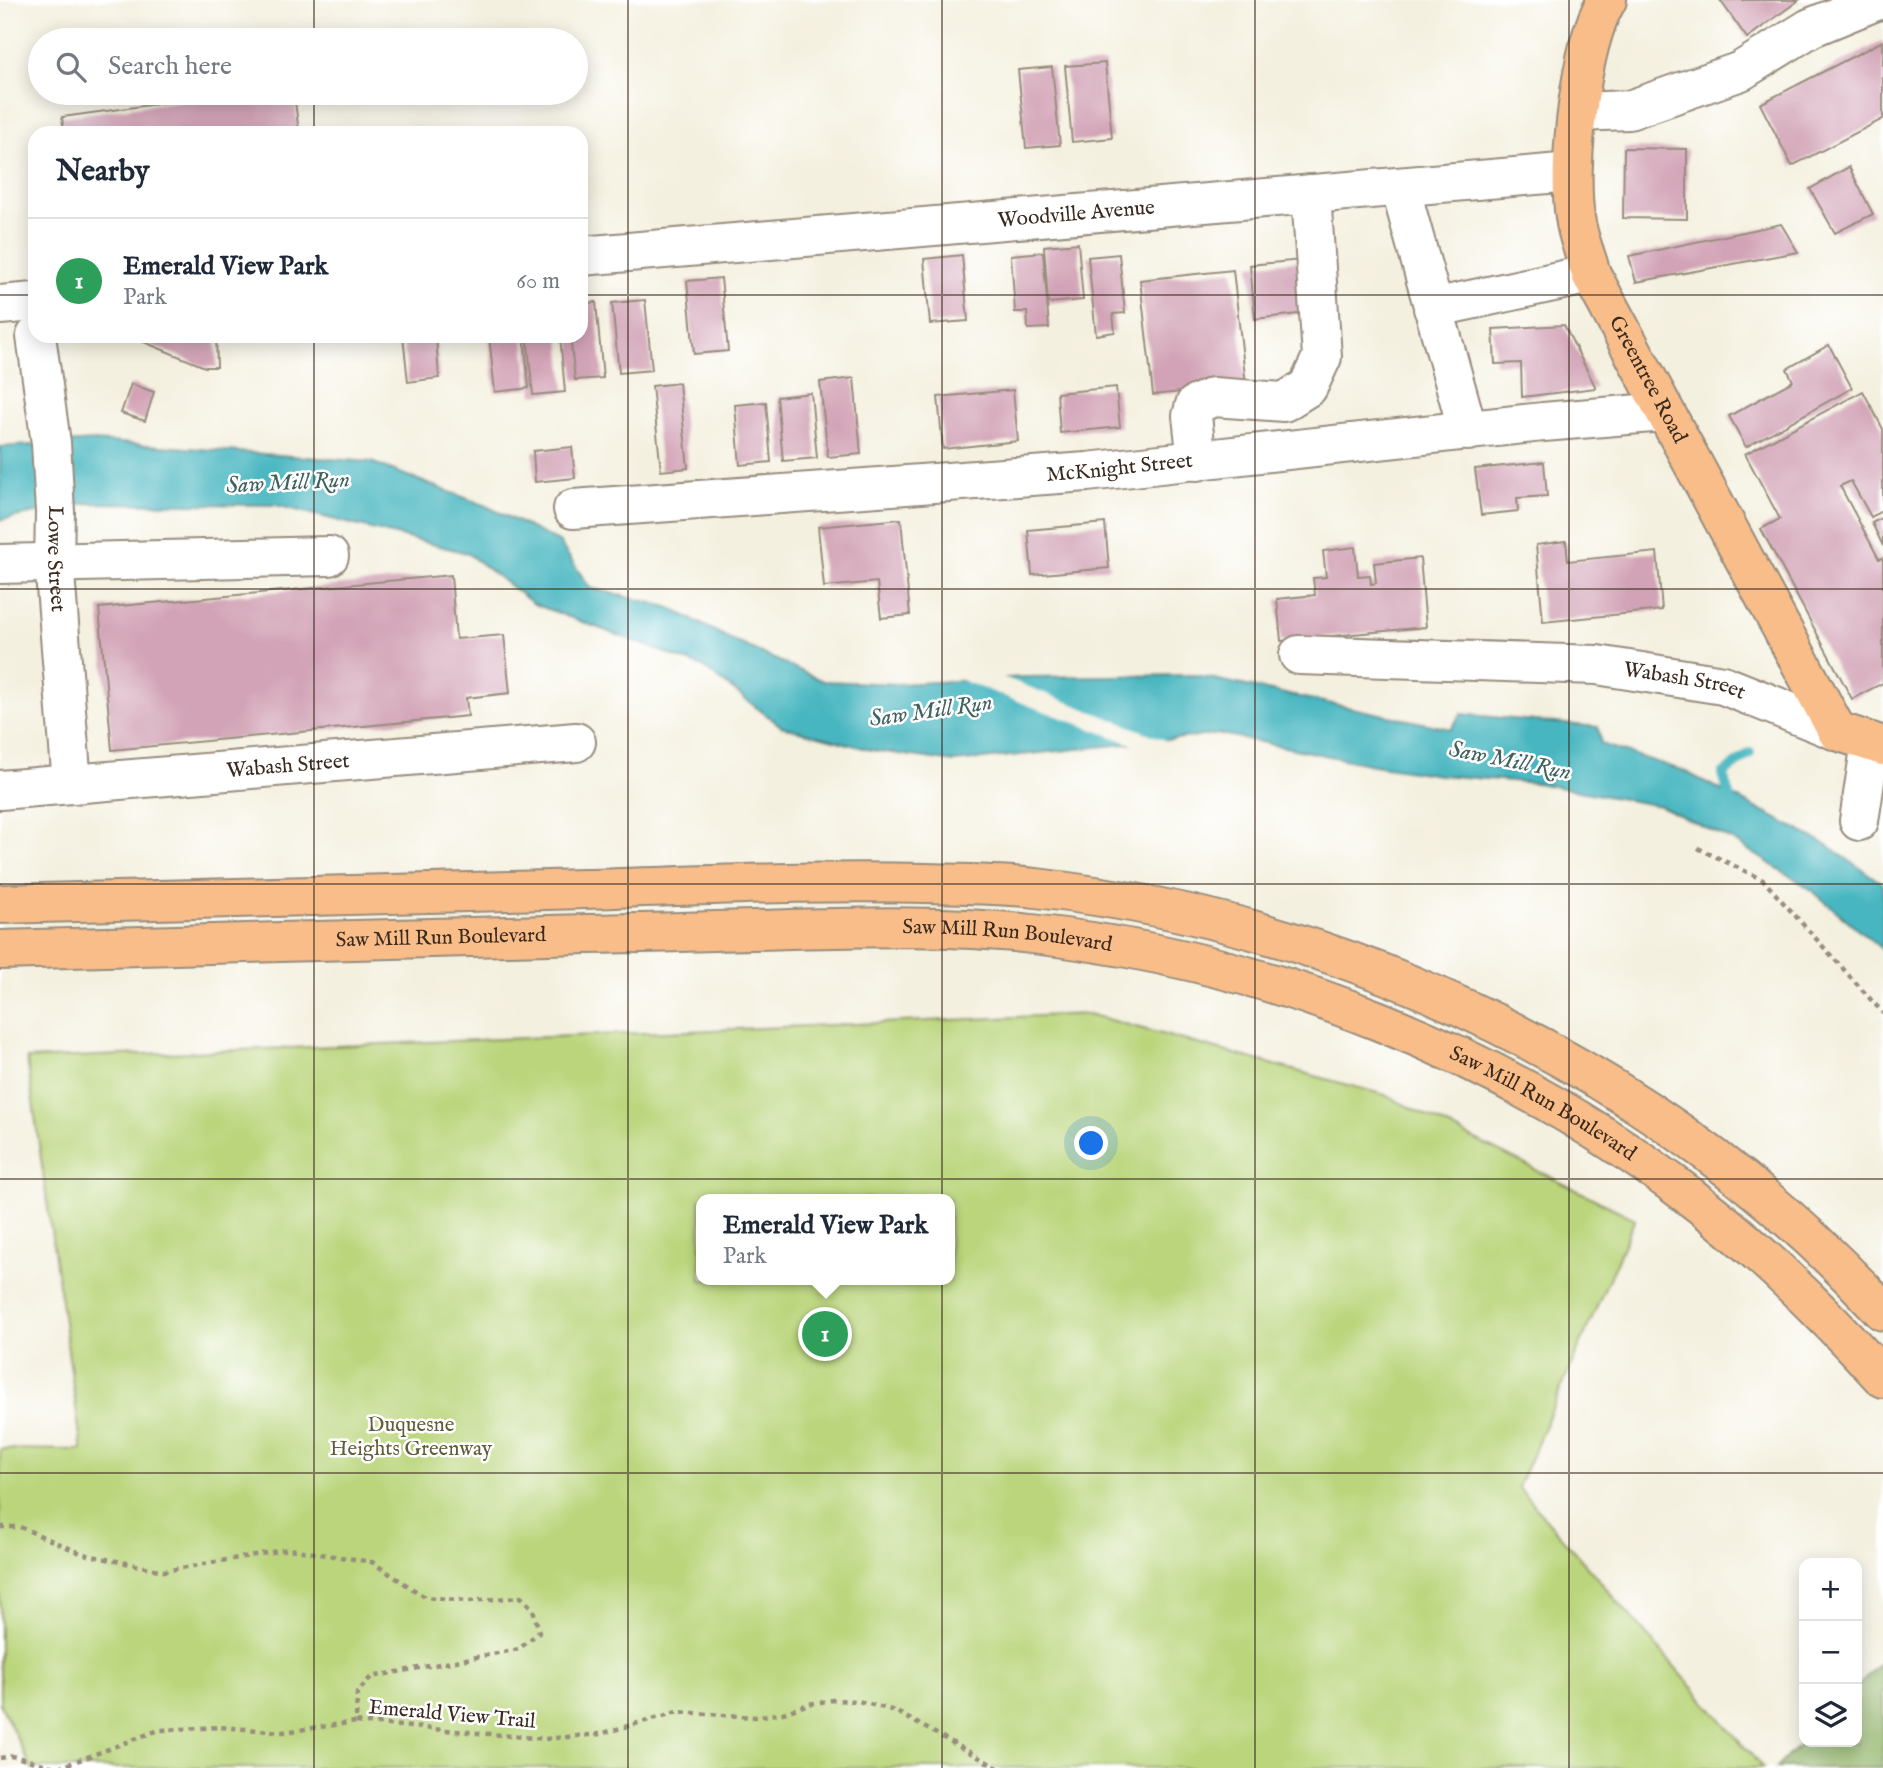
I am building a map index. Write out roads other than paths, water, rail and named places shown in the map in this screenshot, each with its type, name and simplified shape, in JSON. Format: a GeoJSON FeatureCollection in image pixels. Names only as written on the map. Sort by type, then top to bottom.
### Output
{"type":"FeatureCollection","features":[{"type":"Feature","properties":{"kind":"main road","name":"Greentree Road"},"geometry":{"type":"LineString","coordinates":[[1607,0],[1586,60],[1572,172],[1575,218],[1591,274],[1664,412],[1863,739]]}},
{"type":"Feature","properties":{"kind":"main road"},"geometry":{"type":"LineString","coordinates":[[0,904],[870,882],[1033,888],[1191,914],[1278,937],[1356,963],[1508,1029],[1582,1069],[1720,1162],[1789,1219],[1856,1281],[1883,1311]]}},
{"type":"Feature","properties":{"kind":"main road","name":"Saw Mill Run Boulevard"},"geometry":{"type":"LineString","coordinates":[[0,950],[870,927],[1029,933],[1181,958],[1265,980],[1339,1006],[1487,1070],[1559,1108],[1692,1198],[1740,1237],[1824,1313],[1883,1378]]}},
{"type":"Feature","properties":{"kind":"street"},"geometry":{"type":"LineString","coordinates":[[1578,112],[1629,110],[1741,71],[1810,29],[1878,0]]}},
{"type":"Feature","properties":{"kind":"street","name":"Woodville Avenue"},"geometry":{"type":"LineString","coordinates":[[588,255],[1572,172]]}},
{"type":"Feature","properties":{"kind":"street"},"geometry":{"type":"LineString","coordinates":[[1400,187],[1468,431]]}},
{"type":"Feature","properties":{"kind":"street"},"geometry":{"type":"LineString","coordinates":[[1198,461],[1192,416],[1195,405],[1213,397],[1284,402],[1308,387],[1322,357],[1311,194]]}},
{"type":"Feature","properties":{"kind":"street"},"geometry":{"type":"LineString","coordinates":[[1433,308],[1591,274]]}},
{"type":"Feature","properties":{"kind":"street","name":"Lowe Street"},"geometry":{"type":"LineString","coordinates":[[32,343],[51,443],[55,512],[54,562],[72,784]]}},
{"type":"Feature","properties":{"kind":"street","name":"McKnight Street"},"geometry":{"type":"LineString","coordinates":[[573,509],[1087,472],[1664,412]]}},
{"type":"Feature","properties":{"kind":"street"},"geometry":{"type":"LineString","coordinates":[[0,564],[329,556]]}},
{"type":"Feature","properties":{"kind":"street","name":"Wabash Street"},"geometry":{"type":"LineString","coordinates":[[1299,655],[1597,665],[1723,685],[1863,739]]}},
{"type":"Feature","properties":{"kind":"street"},"geometry":{"type":"LineString","coordinates":[[1859,821],[1863,739]]}},
{"type":"Feature","properties":{"kind":"street","name":"Wabash Street"},"geometry":{"type":"LineString","coordinates":[[0,790],[576,742]]}},
{"type":"Feature","properties":{"kind":"water","name":"Saw Mill Run"},"geometry":{"type":"Polygon","coordinates":[[[95,441],[371,462],[484,505],[559,542],[590,588],[668,607],[730,639],[823,681],[898,684],[1026,677],[1195,675],[1451,729],[1461,714],[1598,727],[1601,744],[1684,771],[1824,843],[1883,884],[1883,950],[1809,888],[1732,840],[1660,806],[1536,783],[1439,775],[1373,765],[1221,734],[954,762],[871,750],[781,726],[703,667],[534,604],[467,553],[276,505],[87,503],[0,520],[0,447],[95,441]]]}},
{"type":"Feature","properties":{"kind":"waterway"},"geometry":{"type":"LineString","coordinates":[[1732,806],[1723,774],[1750,753]]}},
{"type":"Feature","properties":{"kind":"place","name":"Emerald View Park"},"geometry":{"type":"Point","coordinates":[825,1334]}},
{"type":"Feature","properties":{"kind":"park label","name":"Duquesne Heights Greenway"},"geometry":{"type":"Point","coordinates":[411,1437]}}]}
